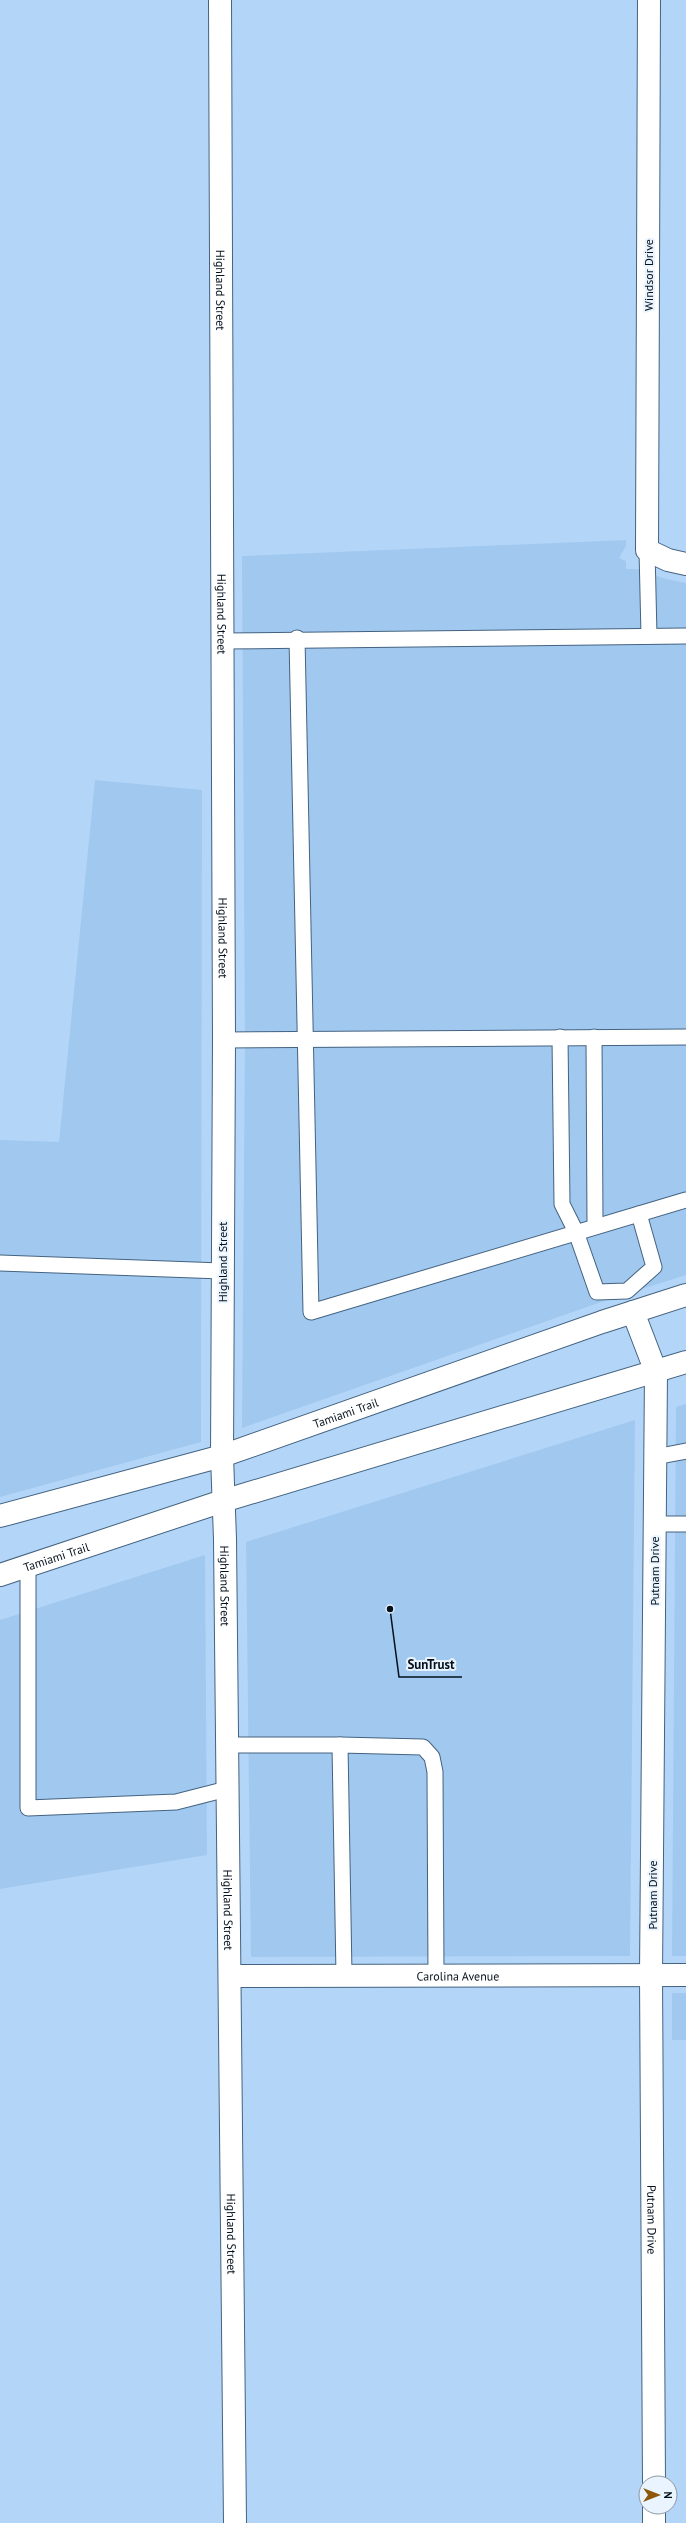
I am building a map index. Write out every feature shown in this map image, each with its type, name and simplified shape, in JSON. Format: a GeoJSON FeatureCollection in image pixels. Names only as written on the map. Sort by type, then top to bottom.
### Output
{"type":"FeatureCollection","features":[{"type":"Feature","properties":{"kind":"street","name":"Highland Street"},"geometry":{"type":"LineString","coordinates":[[220,0],[224,1040],[222,1456],[230,1976],[235,2523]]}},
{"type":"Feature","properties":{"kind":"street","name":"Windsor Drive"},"geometry":{"type":"LineString","coordinates":[[647,550],[649,0]]}},
{"type":"Feature","properties":{"kind":"street"},"geometry":{"type":"LineString","coordinates":[[647,550],[668,560],[686,564]]}},
{"type":"Feature","properties":{"kind":"street","name":"Tamiami Trail"},"geometry":{"type":"LineString","coordinates":[[0,1516],[222,1456],[633,1312],[686,1295]]}},
{"type":"Feature","properties":{"kind":"street","name":"Putnam Drive"},"geometry":{"type":"LineString","coordinates":[[633,1312],[656,1372],[651,1975],[654,2475]]}},
{"type":"Feature","properties":{"kind":"street","name":"Tamiami Trail"},"geometry":{"type":"LineString","coordinates":[[0,1575],[223,1501],[686,1362]]}},
{"type":"Feature","properties":{"kind":"street","name":"Carolina Avenue"},"geometry":{"type":"LineString","coordinates":[[230,1976],[686,1975]]}},
{"type":"Feature","properties":{"kind":"lane"},"geometry":{"type":"LineString","coordinates":[[647,550],[649,636]]}},
{"type":"Feature","properties":{"kind":"lane"},"geometry":{"type":"LineString","coordinates":[[222,641],[297,638],[686,636]]}},
{"type":"Feature","properties":{"kind":"lane"},"geometry":{"type":"LineString","coordinates":[[297,638],[311,1312],[595,1225],[686,1200]]}},
{"type":"Feature","properties":{"kind":"lane"},"geometry":{"type":"LineString","coordinates":[[560,1037],[562,1204],[576,1232],[597,1292],[627,1291],[654,1267],[638,1214]]}},
{"type":"Feature","properties":{"kind":"lane"},"geometry":{"type":"LineString","coordinates":[[594,1037],[595,1225]]}},
{"type":"Feature","properties":{"kind":"lane"},"geometry":{"type":"LineString","coordinates":[[224,1040],[306,1038],[686,1037]]}},
{"type":"Feature","properties":{"kind":"lane"},"geometry":{"type":"LineString","coordinates":[[0,1263],[222,1271]]}},
{"type":"Feature","properties":{"kind":"lane"},"geometry":{"type":"LineString","coordinates":[[627,1291],[633,1312]]}},
{"type":"Feature","properties":{"kind":"lane"},"geometry":{"type":"LineString","coordinates":[[655,1457],[686,1451]]}},
{"type":"Feature","properties":{"kind":"lane"},"geometry":{"type":"LineString","coordinates":[[654,1524],[686,1524]]}},
{"type":"Feature","properties":{"kind":"lane"},"geometry":{"type":"LineString","coordinates":[[28,1566],[28,1808],[176,1802],[227,1789]]}},
{"type":"Feature","properties":{"kind":"lane"},"geometry":{"type":"LineString","coordinates":[[227,1745],[423,1747],[432,1757],[435,1772],[436,1975]]}},
{"type":"Feature","properties":{"kind":"lane"},"geometry":{"type":"LineString","coordinates":[[340,1746],[344,1975]]}},
{"type":"Feature","properties":{"kind":"shaded area"},"geometry":{"type":"Polygon","coordinates":[[[626,540],[626,546],[619,558],[626,561],[626,569],[642,569],[662,578],[686,583],[686,1275],[607,1300],[242,1428],[245,1040],[242,556],[626,540]]]}},
{"type":"Feature","properties":{"kind":"shaded area"},"geometry":{"type":"Polygon","coordinates":[[[95,780],[202,790],[201,1442],[0,1497],[0,1140],[59,1142],[95,780]]]}},
{"type":"Feature","properties":{"kind":"shaded area"},"geometry":{"type":"Polygon","coordinates":[[[686,1404],[686,1956],[672,1956],[676,1407],[686,1404]]]}},
{"type":"Feature","properties":{"kind":"shaded area"},"geometry":{"type":"Polygon","coordinates":[[[635,1420],[630,1956],[251,1957],[246,1542],[635,1420]]]}},
{"type":"Feature","properties":{"kind":"shaded area"},"geometry":{"type":"Polygon","coordinates":[[[205,1555],[207,1855],[0,1889],[0,1620],[205,1555]]]}},
{"type":"Feature","properties":{"kind":"shaded area"},"geometry":{"type":"Polygon","coordinates":[[[672,1993],[686,1993],[686,2040],[672,2040],[672,1993]]]}},
{"type":"Feature","properties":{"kind":"place","name":"SunTrust"},"geometry":{"type":"Point","coordinates":[390,1609]}}]}
